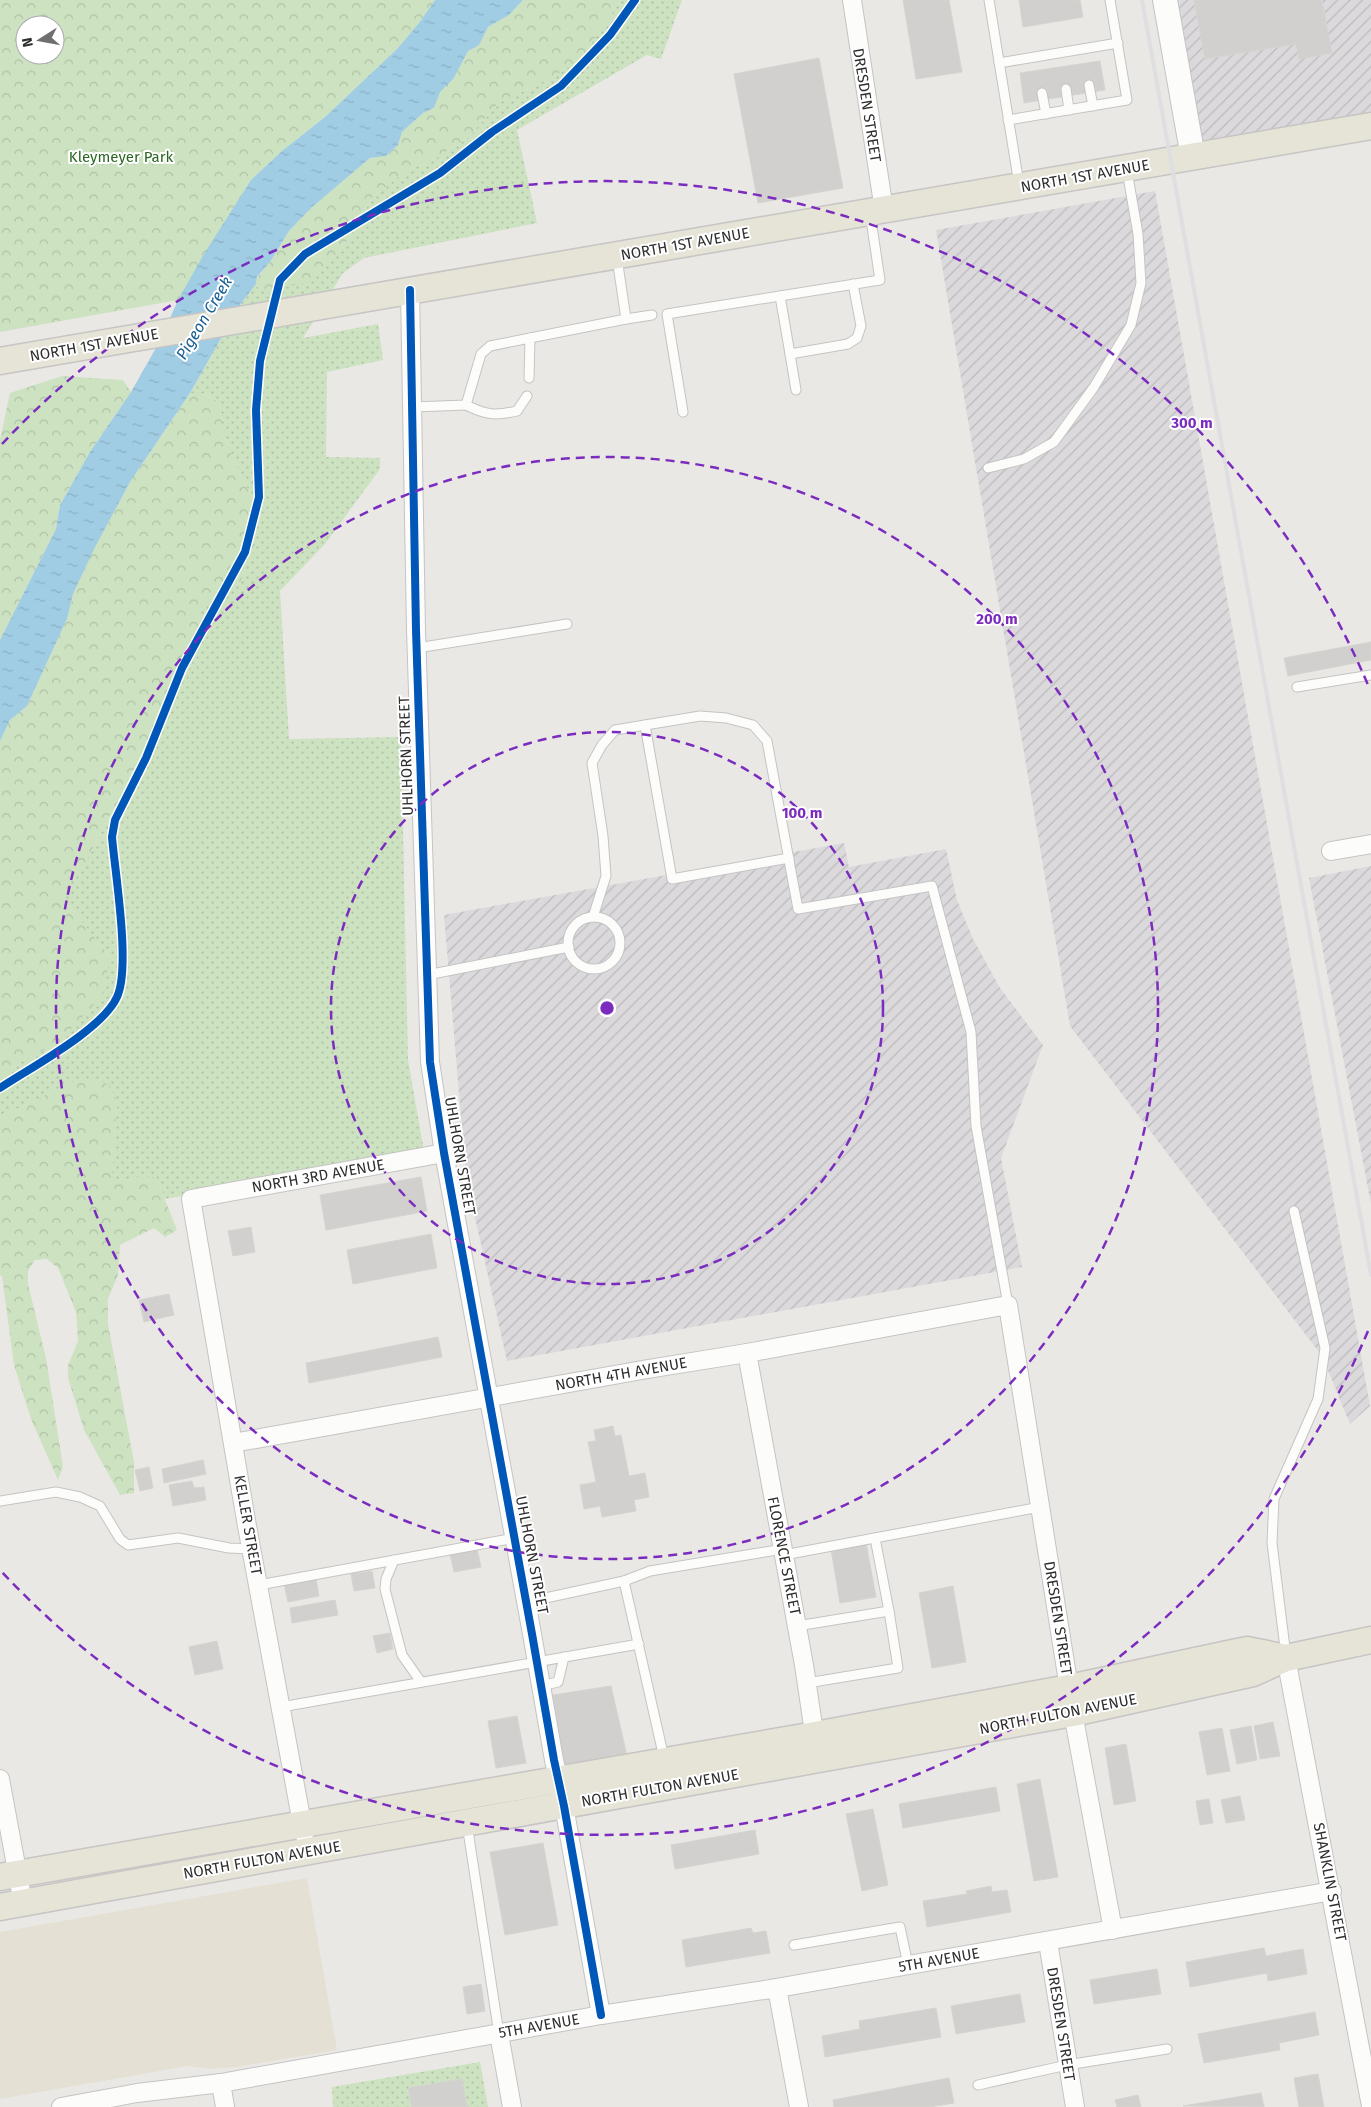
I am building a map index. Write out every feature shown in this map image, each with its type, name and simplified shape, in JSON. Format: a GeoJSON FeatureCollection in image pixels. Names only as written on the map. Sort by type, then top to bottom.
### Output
{"type":"FeatureCollection","features":[{"type":"Feature","properties":{"kind":"main road","name":"NORTH 1ST AVENUE"},"geometry":{"type":"LineString","coordinates":[[0,361],[1371,126]]}},
{"type":"Feature","properties":{"kind":"main road","name":"NORTH FULTON AVENUE"},"geometry":{"type":"LineString","coordinates":[[9,1876],[302,1823],[665,1761],[816,1747],[1074,1713],[1253,1673],[1286,1658],[1371,1640]]}},
{"type":"Feature","properties":{"kind":"main road","name":"NORTH FULTON AVENUE"},"geometry":{"type":"LineString","coordinates":[[12,1905],[564,1806],[1070,1688],[1247,1650],[1286,1658]]}},
{"type":"Feature","properties":{"kind":"street","name":"DRESDEN STREET"},"geometry":{"type":"LineString","coordinates":[[852,0],[877,211]]}},
{"type":"Feature","properties":{"kind":"street"},"geometry":{"type":"LineString","coordinates":[[1165,0],[1193,157]]}},
{"type":"Feature","properties":{"kind":"street","name":"UHLHORN STREET"},"geometry":{"type":"LineString","coordinates":[[410,290],[416,648],[430,1062],[444,1154],[601,2015]]}},
{"type":"Feature","properties":{"kind":"street"},"geometry":{"type":"LineString","coordinates":[[1331,851],[1371,844]]}},
{"type":"Feature","properties":{"kind":"street","name":"NORTH 3RD AVENUE"},"geometry":{"type":"LineString","coordinates":[[191,1199],[444,1154]]}},
{"type":"Feature","properties":{"kind":"street","name":"KELLER STREET"},"geometry":{"type":"LineString","coordinates":[[191,1199],[307,1852]]}},
{"type":"Feature","properties":{"kind":"street","name":"DRESDEN STREET"},"geometry":{"type":"LineString","coordinates":[[1008,1305],[1074,1713],[1113,1930]]}},
{"type":"Feature","properties":{"kind":"street","name":"NORTH 4TH AVENUE"},"geometry":{"type":"LineString","coordinates":[[234,1443],[1008,1305]]}},
{"type":"Feature","properties":{"kind":"street","name":"FLORENCE STREET"},"geometry":{"type":"LineString","coordinates":[[747,1353],[807,1683],[816,1747]]}},
{"type":"Feature","properties":{"kind":"street","name":"SHANKLIN STREET"},"geometry":{"type":"LineString","coordinates":[[1286,1658],[1332,1892],[1371,2106]]}},
{"type":"Feature","properties":{"kind":"street"},"geometry":{"type":"LineString","coordinates":[[0,1779],[12,1905]]}},
{"type":"Feature","properties":{"kind":"street"},"geometry":{"type":"LineString","coordinates":[[1113,1930],[1332,1892]]}},
{"type":"Feature","properties":{"kind":"street","name":"5TH AVENUE"},"geometry":{"type":"LineString","coordinates":[[61,2107],[220,2083],[601,2015],[777,1988],[1113,1930]]}},
{"type":"Feature","properties":{"kind":"street","name":"DRESDEN STREET"},"geometry":{"type":"LineString","coordinates":[[1048,1942],[1075,2107]]}},
{"type":"Feature","properties":{"kind":"street"},"geometry":{"type":"LineString","coordinates":[[777,1988],[799,2107]]}},
{"type":"Feature","properties":{"kind":"street"},"geometry":{"type":"LineString","coordinates":[[499,2034],[512,2107]]}},
{"type":"Feature","properties":{"kind":"street"},"geometry":{"type":"LineString","coordinates":[[220,2083],[225,2107]]}},
{"type":"Feature","properties":{"kind":"lane"},"geometry":{"type":"LineString","coordinates":[[989,0],[1020,187]]}},
{"type":"Feature","properties":{"kind":"lane"},"geometry":{"type":"LineString","coordinates":[[1008,120],[1127,100],[1110,0]]}},
{"type":"Feature","properties":{"kind":"lane"},"geometry":{"type":"LineString","coordinates":[[999,63],[1036,60],[1084,52],[1118,43]]}},
{"type":"Feature","properties":{"kind":"lane"},"geometry":{"type":"LineString","coordinates":[[1089,85],[1093,106]]}},
{"type":"Feature","properties":{"kind":"lane"},"geometry":{"type":"LineString","coordinates":[[1066,89],[1069,110]]}},
{"type":"Feature","properties":{"kind":"lane"},"geometry":{"type":"LineString","coordinates":[[1042,93],[1046,114]]}},
{"type":"Feature","properties":{"kind":"lane"},"geometry":{"type":"LineString","coordinates":[[988,468],[1024,460],[1054,442],[1094,387],[1131,325],[1141,283],[1138,234],[1126,168]]}},
{"type":"Feature","properties":{"kind":"lane"},"geometry":{"type":"LineString","coordinates":[[683,412],[668,314],[880,280],[877,211]]}},
{"type":"Feature","properties":{"kind":"lane"},"geometry":{"type":"LineString","coordinates":[[616,255],[626,319]]}},
{"type":"Feature","properties":{"kind":"lane"},"geometry":{"type":"LineString","coordinates":[[790,354],[848,344],[857,338],[861,326],[853,284]]}},
{"type":"Feature","properties":{"kind":"lane"},"geometry":{"type":"LineString","coordinates":[[780,296],[796,390]]}},
{"type":"Feature","properties":{"kind":"lane"},"geometry":{"type":"LineString","coordinates":[[466,405],[481,354],[490,346],[626,319],[652,316]]}},
{"type":"Feature","properties":{"kind":"lane"},"geometry":{"type":"LineString","coordinates":[[529,378],[530,338]]}},
{"type":"Feature","properties":{"kind":"lane"},"geometry":{"type":"LineString","coordinates":[[413,408],[466,405],[484,414],[502,415],[517,411],[527,396]]}},
{"type":"Feature","properties":{"kind":"lane"},"geometry":{"type":"LineString","coordinates":[[416,648],[567,624]]}},
{"type":"Feature","properties":{"kind":"lane"},"geometry":{"type":"LineString","coordinates":[[1297,687],[1371,675]]}},
{"type":"Feature","properties":{"kind":"lane"},"geometry":{"type":"LineString","coordinates":[[593,917],[606,876],[603,836],[592,763],[602,745],[615,730],[700,716],[726,718],[754,725],[767,741],[798,909],[932,886],[971,1032],[976,1126],[1008,1305]]}},
{"type":"Feature","properties":{"kind":"lane"},"geometry":{"type":"LineString","coordinates":[[644,725],[672,879],[789,858]]}},
{"type":"Feature","properties":{"kind":"lane"},"geometry":{"type":"LineString","coordinates":[[593,917],[606,920],[618,931],[620,947],[618,955],[613,962],[598,969],[590,969],[575,962],[569,948],[569,936],[573,928],[580,921],[593,917]]}},
{"type":"Feature","properties":{"kind":"lane"},"geometry":{"type":"LineString","coordinates":[[427,975],[569,948]]}},
{"type":"Feature","properties":{"kind":"lane"},"geometry":{"type":"LineString","coordinates":[[1286,1658],[1272,1543],[1274,1499],[1318,1399],[1325,1348],[1294,1211]]}},
{"type":"Feature","properties":{"kind":"lane"},"geometry":{"type":"LineString","coordinates":[[0,1501],[56,1492],[80,1497],[100,1506],[120,1539],[128,1544],[178,1538],[229,1548],[252,1549]]}},
{"type":"Feature","properties":{"kind":"lane"},"geometry":{"type":"LineString","coordinates":[[527,1602],[624,1581],[650,1571],[875,1538],[1040,1507]]}},
{"type":"Feature","properties":{"kind":"lane"},"geometry":{"type":"LineString","coordinates":[[259,1585],[514,1538]]}},
{"type":"Feature","properties":{"kind":"lane"},"geometry":{"type":"LineString","coordinates":[[807,1683],[898,1668],[875,1538]]}},
{"type":"Feature","properties":{"kind":"lane"},"geometry":{"type":"LineString","coordinates":[[394,1560],[386,1579],[385,1590],[402,1655],[421,1682]]}},
{"type":"Feature","properties":{"kind":"lane"},"geometry":{"type":"LineString","coordinates":[[624,1581],[665,1761]]}},
{"type":"Feature","properties":{"kind":"lane"},"geometry":{"type":"LineString","coordinates":[[797,1626],[889,1611]]}},
{"type":"Feature","properties":{"kind":"lane"},"geometry":{"type":"LineString","coordinates":[[281,1707],[638,1644]]}},
{"type":"Feature","properties":{"kind":"lane"},"geometry":{"type":"LineString","coordinates":[[541,1686],[558,1682],[564,1657]]}},
{"type":"Feature","properties":{"kind":"lane"},"geometry":{"type":"LineString","coordinates":[[467,1823],[499,2034]]}},
{"type":"Feature","properties":{"kind":"lane"},"geometry":{"type":"LineString","coordinates":[[794,1945],[900,1927],[908,1965]]}},
{"type":"Feature","properties":{"kind":"lane"},"geometry":{"type":"LineString","coordinates":[[978,2085],[1067,2065],[1168,2049]]}},
{"type":"Feature","properties":{"kind":"shaded area"},"geometry":{"type":"Polygon","coordinates":[[[1166,0],[1371,0],[1371,126],[1193,157],[1166,0]]]}},
{"type":"Feature","properties":{"kind":"shaded area"},"geometry":{"type":"Polygon","coordinates":[[[1155,191],[1370,1406],[1350,1424],[1322,1356],[1070,1026],[936,230],[1155,191]]]}},
{"type":"Feature","properties":{"kind":"shaded area"},"geometry":{"type":"Polygon","coordinates":[[[844,843],[849,867],[946,849],[957,900],[973,939],[1000,988],[1043,1045],[1001,1158],[1022,1267],[507,1361],[466,1177],[444,915],[844,843]]]}},
{"type":"Feature","properties":{"kind":"shaded area"},"geometry":{"type":"Polygon","coordinates":[[[1371,866],[1371,1204],[1309,878],[1371,866]]]}},
{"type":"Feature","properties":{"kind":"shaded area"},"geometry":{"type":"Polygon","coordinates":[[[307,1878],[337,2050],[237,2067],[211,2069],[188,2066],[0,2099],[0,1932],[307,1878]]]}},
{"type":"Feature","properties":{"kind":"green space","name":"Kleymeyer Park"},"geometry":{"type":"Polygon","coordinates":[[[0,0],[435,0],[397,49],[325,117],[282,151],[251,180],[178,300],[0,332],[0,0]]]}},
{"type":"Feature","properties":{"kind":"green space"},"geometry":{"type":"Polygon","coordinates":[[[523,0],[621,0],[582,57],[554,77],[499,102],[469,137],[436,158],[408,170],[373,196],[351,236],[312,282],[265,290],[259,289],[256,284],[257,278],[270,262],[289,231],[311,208],[370,158],[386,156],[398,145],[402,132],[423,113],[434,108],[439,92],[454,78],[468,51],[479,44],[488,27],[509,15],[523,0]]]}},
{"type":"Feature","properties":{"kind":"green space"},"geometry":{"type":"Polygon","coordinates":[[[621,0],[682,0],[661,59],[647,55],[517,130],[537,223],[364,258],[343,273],[303,338],[378,324],[383,360],[327,372],[326,457],[380,458],[380,469],[325,544],[280,591],[289,739],[401,737],[408,1060],[424,1151],[165,1199],[156,1177],[139,1177],[119,1183],[112,1172],[117,1102],[81,1078],[0,1117],[0,1087],[21,1061],[57,1044],[110,957],[62,897],[69,875],[83,867],[110,815],[136,786],[143,752],[165,715],[165,702],[191,669],[201,605],[239,584],[252,498],[224,438],[219,402],[201,393],[190,393],[240,305],[256,284],[259,289],[351,236],[373,196],[408,170],[436,158],[469,137],[499,102],[554,77],[582,57],[621,0]]]}},
{"type":"Feature","properties":{"kind":"green space"},"geometry":{"type":"Polygon","coordinates":[[[62,376],[123,380],[131,392],[90,452],[60,505],[56,529],[0,640],[0,440],[10,393],[62,376]]]}},
{"type":"Feature","properties":{"kind":"green space"},"geometry":{"type":"Polygon","coordinates":[[[190,393],[201,393],[219,402],[224,438],[252,498],[255,548],[239,584],[201,606],[191,669],[165,702],[165,715],[143,752],[136,786],[110,815],[83,867],[69,875],[62,897],[110,957],[102,996],[57,1044],[21,1061],[0,1087],[0,741],[10,720],[27,706],[67,619],[73,594],[93,549],[130,482],[190,393]]]}},
{"type":"Feature","properties":{"kind":"green space"},"geometry":{"type":"Polygon","coordinates":[[[81,1078],[100,1080],[111,1087],[117,1102],[112,1172],[119,1183],[139,1177],[156,1177],[177,1230],[165,1237],[154,1228],[120,1245],[118,1275],[108,1299],[108,1324],[134,1462],[134,1493],[120,1495],[84,1430],[68,1378],[68,1365],[78,1341],[76,1312],[58,1268],[47,1259],[35,1260],[28,1271],[28,1284],[46,1358],[63,1467],[58,1480],[31,1419],[14,1365],[2,1276],[0,1275],[0,1117],[81,1078]]]}},
{"type":"Feature","properties":{"kind":"green space"},"geometry":{"type":"Polygon","coordinates":[[[480,2062],[488,2107],[333,2107],[332,2087],[480,2062]]]}},
{"type":"Feature","properties":{"kind":"water","name":"Pigeon Creek"},"geometry":{"type":"Polygon","coordinates":[[[435,0],[523,0],[509,15],[488,27],[479,45],[468,51],[454,78],[440,92],[434,108],[423,113],[402,132],[398,145],[386,156],[370,158],[311,208],[289,231],[270,262],[257,277],[256,284],[240,305],[190,393],[130,482],[94,549],[73,594],[67,619],[27,706],[10,720],[0,741],[0,640],[56,529],[60,505],[90,452],[131,392],[161,339],[178,300],[204,254],[251,180],[282,151],[325,117],[397,49],[435,0]]]}},
{"type":"Feature","properties":{"kind":"building"},"geometry":{"type":"Polygon","coordinates":[[[903,0],[949,0],[962,72],[916,79],[903,0]]]}},
{"type":"Feature","properties":{"kind":"building"},"geometry":{"type":"Polygon","coordinates":[[[1019,0],[1080,0],[1083,17],[1023,27],[1019,0]]]}},
{"type":"Feature","properties":{"kind":"building"},"geometry":{"type":"Polygon","coordinates":[[[1194,0],[1322,0],[1332,53],[1299,59],[1296,44],[1205,59],[1194,0]]]}},
{"type":"Feature","properties":{"kind":"building"},"geometry":{"type":"Polygon","coordinates":[[[819,58],[843,188],[758,203],[734,74],[819,58]]]}},
{"type":"Feature","properties":{"kind":"building"},"geometry":{"type":"Polygon","coordinates":[[[1100,61],[1105,90],[1024,103],[1020,73],[1100,61]]]}},
{"type":"Feature","properties":{"kind":"building"},"geometry":{"type":"Polygon","coordinates":[[[1371,642],[1371,660],[1288,676],[1284,658],[1371,642]]]}},
{"type":"Feature","properties":{"kind":"building"},"geometry":{"type":"Polygon","coordinates":[[[421,1177],[427,1211],[326,1230],[320,1195],[421,1177]]]}},
{"type":"Feature","properties":{"kind":"building"},"geometry":{"type":"Polygon","coordinates":[[[251,1227],[255,1252],[233,1256],[228,1231],[251,1227]]]}},
{"type":"Feature","properties":{"kind":"building"},"geometry":{"type":"Polygon","coordinates":[[[431,1234],[437,1268],[353,1284],[347,1250],[431,1234]]]}},
{"type":"Feature","properties":{"kind":"building"},"geometry":{"type":"Polygon","coordinates":[[[169,1294],[174,1315],[144,1322],[139,1300],[169,1294]]]}},
{"type":"Feature","properties":{"kind":"building"},"geometry":{"type":"Polygon","coordinates":[[[438,1337],[442,1357],[309,1383],[306,1363],[438,1337]]]}},
{"type":"Feature","properties":{"kind":"building"},"geometry":{"type":"Polygon","coordinates":[[[613,1426],[615,1436],[621,1435],[629,1476],[645,1473],[649,1497],[634,1500],[636,1511],[602,1517],[600,1506],[584,1509],[580,1485],[596,1482],[588,1442],[596,1441],[594,1430],[613,1426]]]}},
{"type":"Feature","properties":{"kind":"building"},"geometry":{"type":"Polygon","coordinates":[[[203,1460],[206,1474],[164,1483],[162,1469],[203,1460]]]}},
{"type":"Feature","properties":{"kind":"building"},"geometry":{"type":"Polygon","coordinates":[[[149,1467],[153,1488],[140,1491],[135,1470],[149,1467]]]}},
{"type":"Feature","properties":{"kind":"building"},"geometry":{"type":"Polygon","coordinates":[[[192,1481],[194,1488],[204,1487],[206,1500],[173,1506],[169,1485],[192,1481]]]}},
{"type":"Feature","properties":{"kind":"building"},"geometry":{"type":"Polygon","coordinates":[[[866,1543],[876,1597],[840,1603],[831,1549],[866,1543]]]}},
{"type":"Feature","properties":{"kind":"building"},"geometry":{"type":"Polygon","coordinates":[[[477,1549],[481,1567],[454,1572],[450,1554],[477,1549]]]}},
{"type":"Feature","properties":{"kind":"building"},"geometry":{"type":"Polygon","coordinates":[[[372,1571],[375,1588],[354,1591],[351,1574],[372,1571]]]}},
{"type":"Feature","properties":{"kind":"building"},"geometry":{"type":"Polygon","coordinates":[[[316,1578],[319,1596],[288,1602],[284,1584],[316,1578]]]}},
{"type":"Feature","properties":{"kind":"building"},"geometry":{"type":"Polygon","coordinates":[[[953,1586],[966,1662],[932,1668],[919,1593],[953,1586]]]}},
{"type":"Feature","properties":{"kind":"building"},"geometry":{"type":"Polygon","coordinates":[[[335,1600],[338,1615],[292,1623],[290,1608],[335,1600]]]}},
{"type":"Feature","properties":{"kind":"building"},"geometry":{"type":"Polygon","coordinates":[[[390,1633],[393,1649],[377,1653],[373,1636],[390,1633]]]}},
{"type":"Feature","properties":{"kind":"building"},"geometry":{"type":"Polygon","coordinates":[[[217,1641],[223,1669],[195,1675],[189,1647],[217,1641]]]}},
{"type":"Feature","properties":{"kind":"building"},"geometry":{"type":"Polygon","coordinates":[[[611,1686],[627,1756],[565,1772],[553,1695],[611,1686]]]}},
{"type":"Feature","properties":{"kind":"building"},"geometry":{"type":"Polygon","coordinates":[[[517,1716],[526,1763],[496,1768],[488,1721],[517,1716]]]}},
{"type":"Feature","properties":{"kind":"building"},"geometry":{"type":"Polygon","coordinates":[[[1273,1722],[1280,1756],[1260,1759],[1254,1726],[1273,1722]]]}},
{"type":"Feature","properties":{"kind":"building"},"geometry":{"type":"Polygon","coordinates":[[[1251,1726],[1257,1760],[1237,1764],[1230,1730],[1251,1726]]]}},
{"type":"Feature","properties":{"kind":"building"},"geometry":{"type":"Polygon","coordinates":[[[1222,1728],[1230,1771],[1207,1775],[1199,1732],[1222,1728]]]}},
{"type":"Feature","properties":{"kind":"building"},"geometry":{"type":"Polygon","coordinates":[[[1126,1744],[1136,1801],[1114,1805],[1105,1748],[1126,1744]]]}},
{"type":"Feature","properties":{"kind":"building"},"geometry":{"type":"Polygon","coordinates":[[[1040,1779],[1058,1877],[1034,1881],[1017,1784],[1040,1779]]]}},
{"type":"Feature","properties":{"kind":"building"},"geometry":{"type":"Polygon","coordinates":[[[996,1787],[1000,1811],[903,1828],[899,1804],[996,1787]]]}},
{"type":"Feature","properties":{"kind":"building"},"geometry":{"type":"Polygon","coordinates":[[[1240,1796],[1245,1820],[1226,1823],[1221,1800],[1240,1796]]]}},
{"type":"Feature","properties":{"kind":"building"},"geometry":{"type":"Polygon","coordinates":[[[1209,1799],[1213,1823],[1200,1825],[1196,1801],[1209,1799]]]}},
{"type":"Feature","properties":{"kind":"building"},"geometry":{"type":"Polygon","coordinates":[[[873,1809],[888,1885],[862,1891],[846,1814],[873,1809]]]}},
{"type":"Feature","properties":{"kind":"building"},"geometry":{"type":"Polygon","coordinates":[[[755,1830],[759,1854],[675,1869],[671,1845],[755,1830]]]}},
{"type":"Feature","properties":{"kind":"building"},"geometry":{"type":"Polygon","coordinates":[[[543,1843],[558,1925],[505,1935],[490,1852],[543,1843]]]}},
{"type":"Feature","properties":{"kind":"building"},"geometry":{"type":"Polygon","coordinates":[[[991,1886],[992,1892],[1007,1890],[1011,1912],[927,1927],[923,1901],[967,1894],[966,1891],[991,1886]]]}},
{"type":"Feature","properties":{"kind":"building"},"geometry":{"type":"Polygon","coordinates":[[[751,1928],[753,1933],[766,1931],[770,1953],[686,1967],[682,1940],[751,1928]]]}},
{"type":"Feature","properties":{"kind":"building"},"geometry":{"type":"Polygon","coordinates":[[[1264,1948],[1266,1956],[1303,1949],[1307,1974],[1268,1981],[1267,1973],[1190,1987],[1186,1962],[1264,1948]]]}},
{"type":"Feature","properties":{"kind":"building"},"geometry":{"type":"Polygon","coordinates":[[[1157,1969],[1161,1994],[1094,2004],[1090,1980],[1157,1969]]]}},
{"type":"Feature","properties":{"kind":"building"},"geometry":{"type":"Polygon","coordinates":[[[481,1984],[485,2011],[467,2014],[463,1987],[481,1984]]]}},
{"type":"Feature","properties":{"kind":"building"},"geometry":{"type":"Polygon","coordinates":[[[1020,1994],[1025,2022],[956,2034],[951,2006],[1020,1994]]]}},
{"type":"Feature","properties":{"kind":"building"},"geometry":{"type":"Polygon","coordinates":[[[936,2008],[941,2037],[825,2057],[822,2036],[860,2029],[859,2021],[936,2008]]]}},
{"type":"Feature","properties":{"kind":"building"},"geometry":{"type":"Polygon","coordinates":[[[1315,2012],[1319,2035],[1279,2043],[1280,2050],[1204,2063],[1198,2034],[1315,2012]]]}},
{"type":"Feature","properties":{"kind":"building"},"geometry":{"type":"Polygon","coordinates":[[[1318,2074],[1324,2107],[1299,2107],[1294,2078],[1318,2074]]]}},
{"type":"Feature","properties":{"kind":"building"},"geometry":{"type":"Polygon","coordinates":[[[949,2078],[954,2103],[930,2107],[834,2107],[833,2100],[949,2078]]]}},
{"type":"Feature","properties":{"kind":"building"},"geometry":{"type":"Polygon","coordinates":[[[462,2079],[467,2107],[412,2107],[408,2088],[462,2079]]]}},
{"type":"Feature","properties":{"kind":"building"},"geometry":{"type":"Polygon","coordinates":[[[1261,2093],[1264,2107],[1183,2106],[1261,2093]]]}},
{"type":"Feature","properties":{"kind":"building"},"geometry":{"type":"Polygon","coordinates":[[[1138,2095],[1141,2107],[1117,2107],[1115,2100],[1138,2095]]]}},
{"type":"Feature","properties":{"kind":"railway"},"geometry":{"type":"LineString","coordinates":[[1142,0],[1371,1275]]}},
{"type":"Feature","properties":{"kind":"cycle path"},"geometry":{"type":"LineString","coordinates":[[0,1088],[82,1035],[109,1009],[117,997],[123,964],[121,919],[112,837],[115,820],[146,758],[182,668],[245,552],[259,497],[256,410],[260,361],[280,280],[305,254],[440,173],[492,132],[561,86],[610,35],[635,0]]}},
{"type":"Feature","properties":{"kind":"cycle path"},"geometry":{"type":"LineString","coordinates":[[410,290],[416,630],[430,1062],[444,1153],[601,2015]]}}]}
